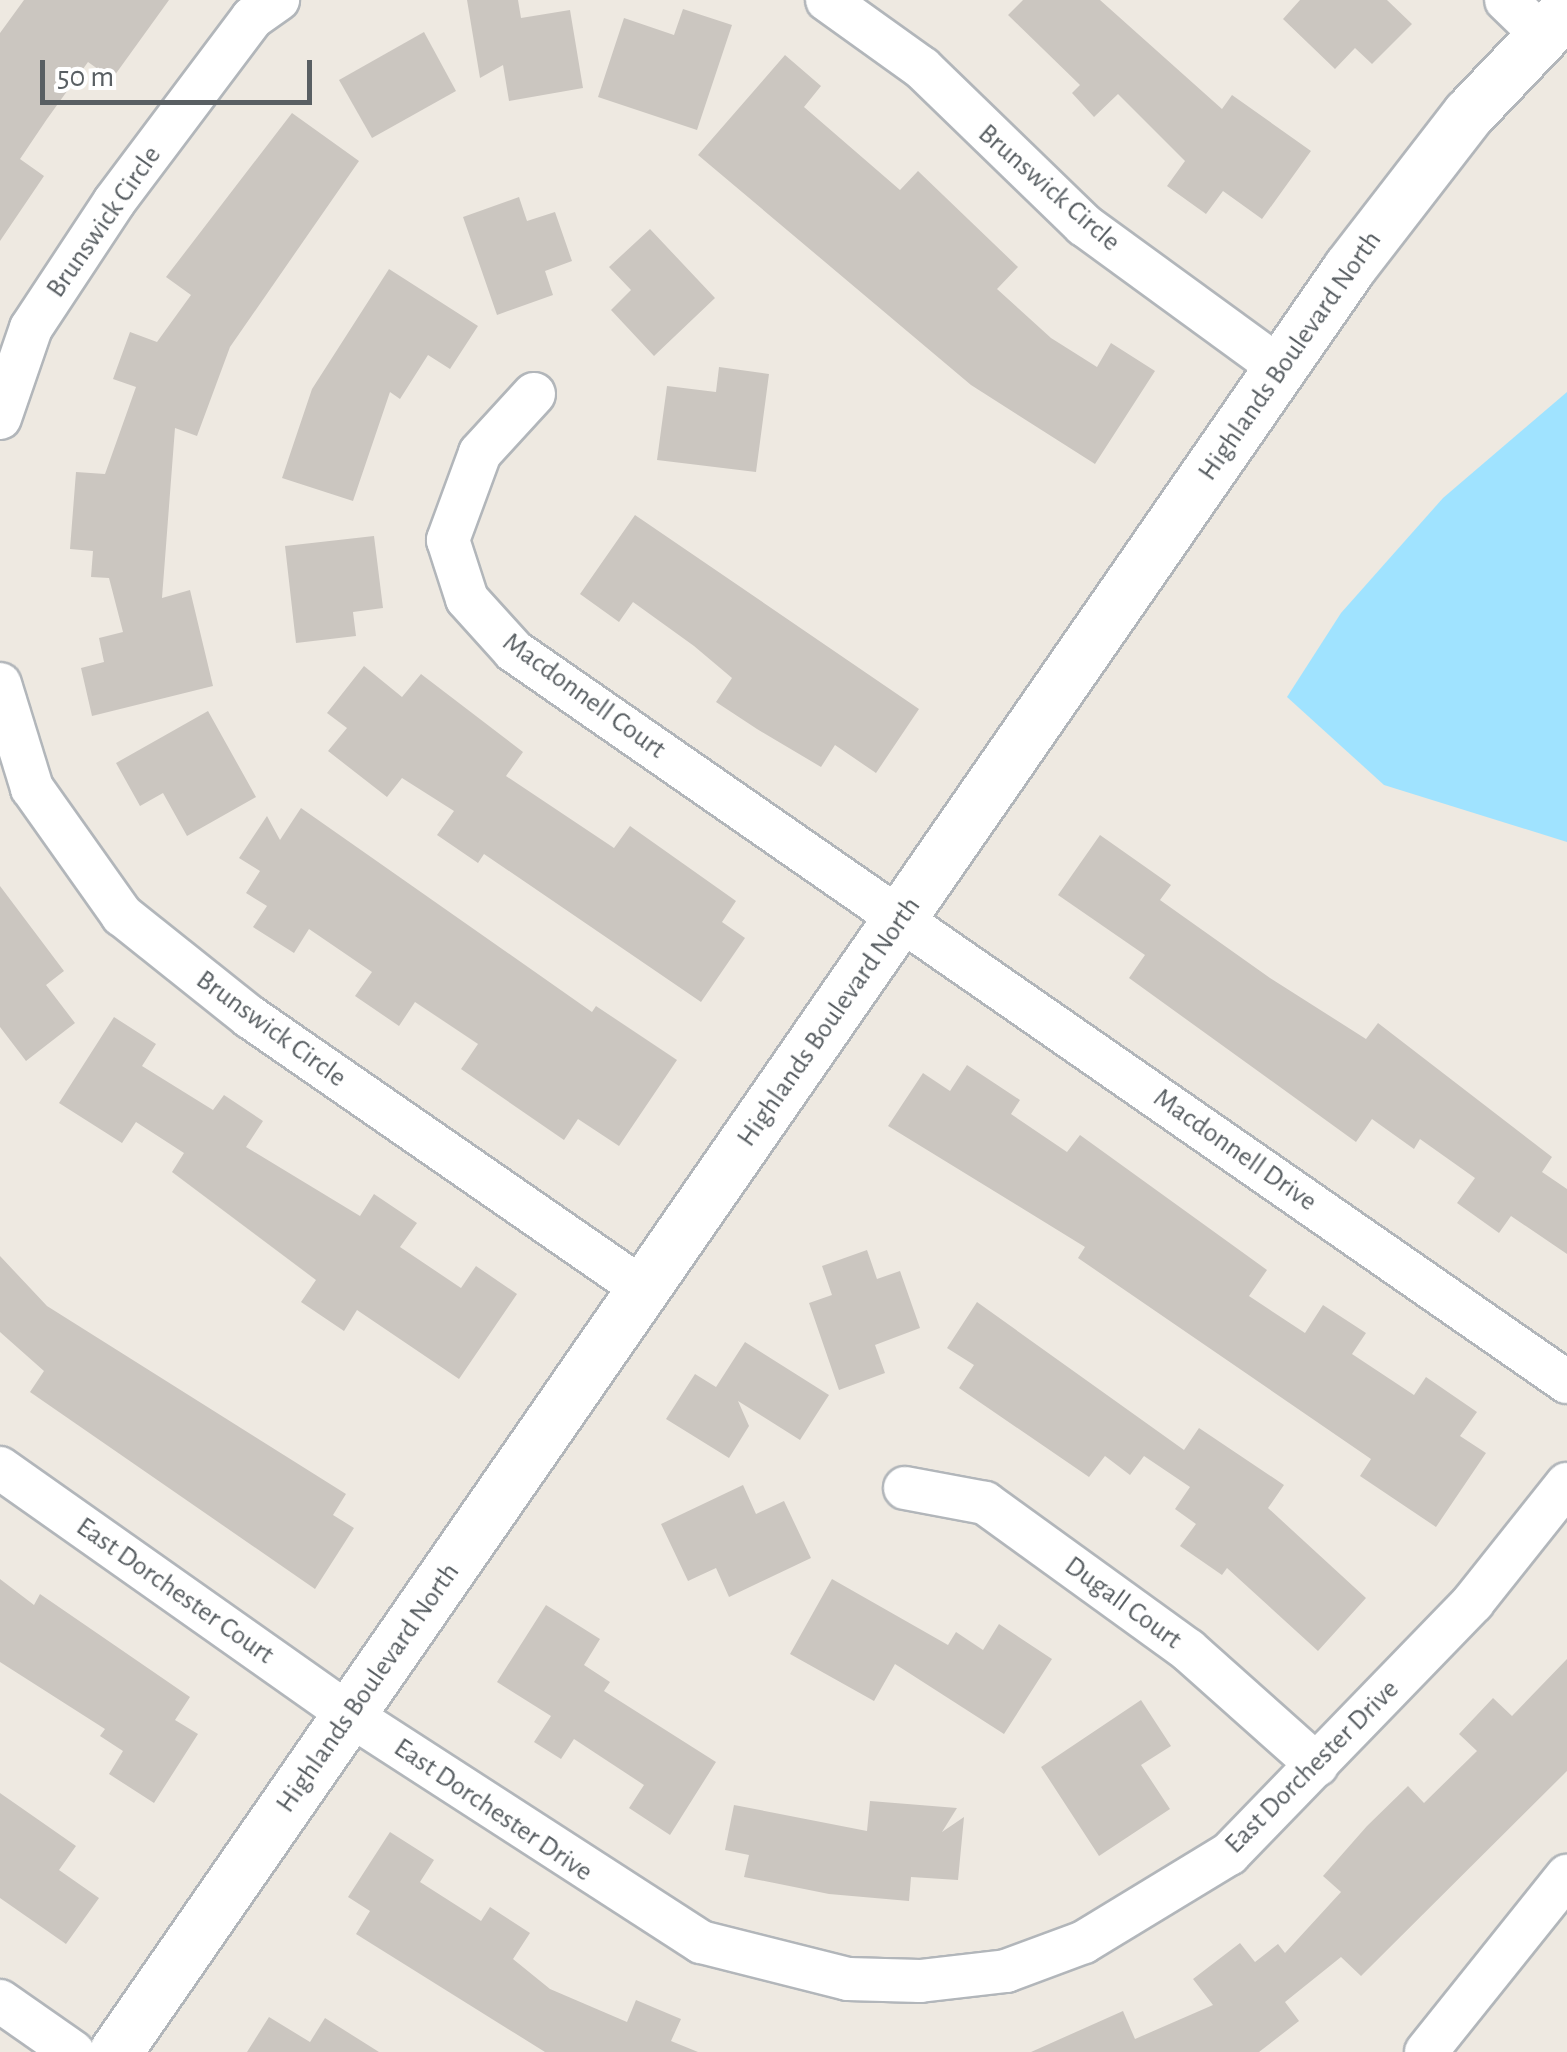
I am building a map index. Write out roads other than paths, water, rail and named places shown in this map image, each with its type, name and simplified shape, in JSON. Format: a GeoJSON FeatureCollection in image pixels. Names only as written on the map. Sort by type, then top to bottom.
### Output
{"type":"FeatureCollection","features":[{"type":"Feature","properties":{"kind":"street","name":"Brunswick Circle"},"geometry":{"type":"LineString","coordinates":[[0,418],[32,328],[114,202],[252,18],[278,0]]}},
{"type":"Feature","properties":{"kind":"street","name":"Brunswick Circle"},"geometry":{"type":"LineString","coordinates":[[827,0],[922,68],[1084,225],[1280,368]]}},
{"type":"Feature","properties":{"kind":"street","name":"Highlands Boulevard North"},"geometry":{"type":"LineString","coordinates":[[116,2052],[1280,368],[1538,15]]}},
{"type":"Feature","properties":{"kind":"street","name":"Macdonnell Court"},"geometry":{"type":"LineString","coordinates":[[534,394],[480,453],[460,493],[448,540],[468,599],[514,651],[902,919]]}},
{"type":"Feature","properties":{"kind":"street","name":"Brunswick Circle"},"geometry":{"type":"LineString","coordinates":[[0,684],[32,788],[122,916],[250,1017],[642,1288]]}},
{"type":"Feature","properties":{"kind":"street","name":"Macdonnell Drive"},"geometry":{"type":"LineString","coordinates":[[902,919],[1567,1382]]}},
{"type":"Feature","properties":{"kind":"street","name":"East Dorchester Court"},"geometry":{"type":"LineString","coordinates":[[0,1468],[350,1715]]}},
{"type":"Feature","properties":{"kind":"street","name":"East Dorchester Drive"},"geometry":{"type":"LineString","coordinates":[[350,1715],[701,1942],[848,1979],[1006,1971],[1084,1942],[1229,1854],[1473,1602],[1567,1484]]}},
{"type":"Feature","properties":{"kind":"street","name":"Dugall Court"},"geometry":{"type":"LineString","coordinates":[[905,1488],[985,1503],[1188,1650],[1317,1765]]}},
{"type":"Feature","properties":{"kind":"street"},"geometry":{"type":"LineString","coordinates":[[1443,2046],[1567,1876]]}},
{"type":"Feature","properties":{"kind":"street"},"geometry":{"type":"LineString","coordinates":[[0,2001],[74,2052]]}},
{"type":"Feature","properties":{"kind":"water"},"geometry":{"type":"Polygon","coordinates":[[[1567,392],[1567,842],[1384,785],[1287,697],[1341,613],[1443,498],[1567,392]]]}}]}
